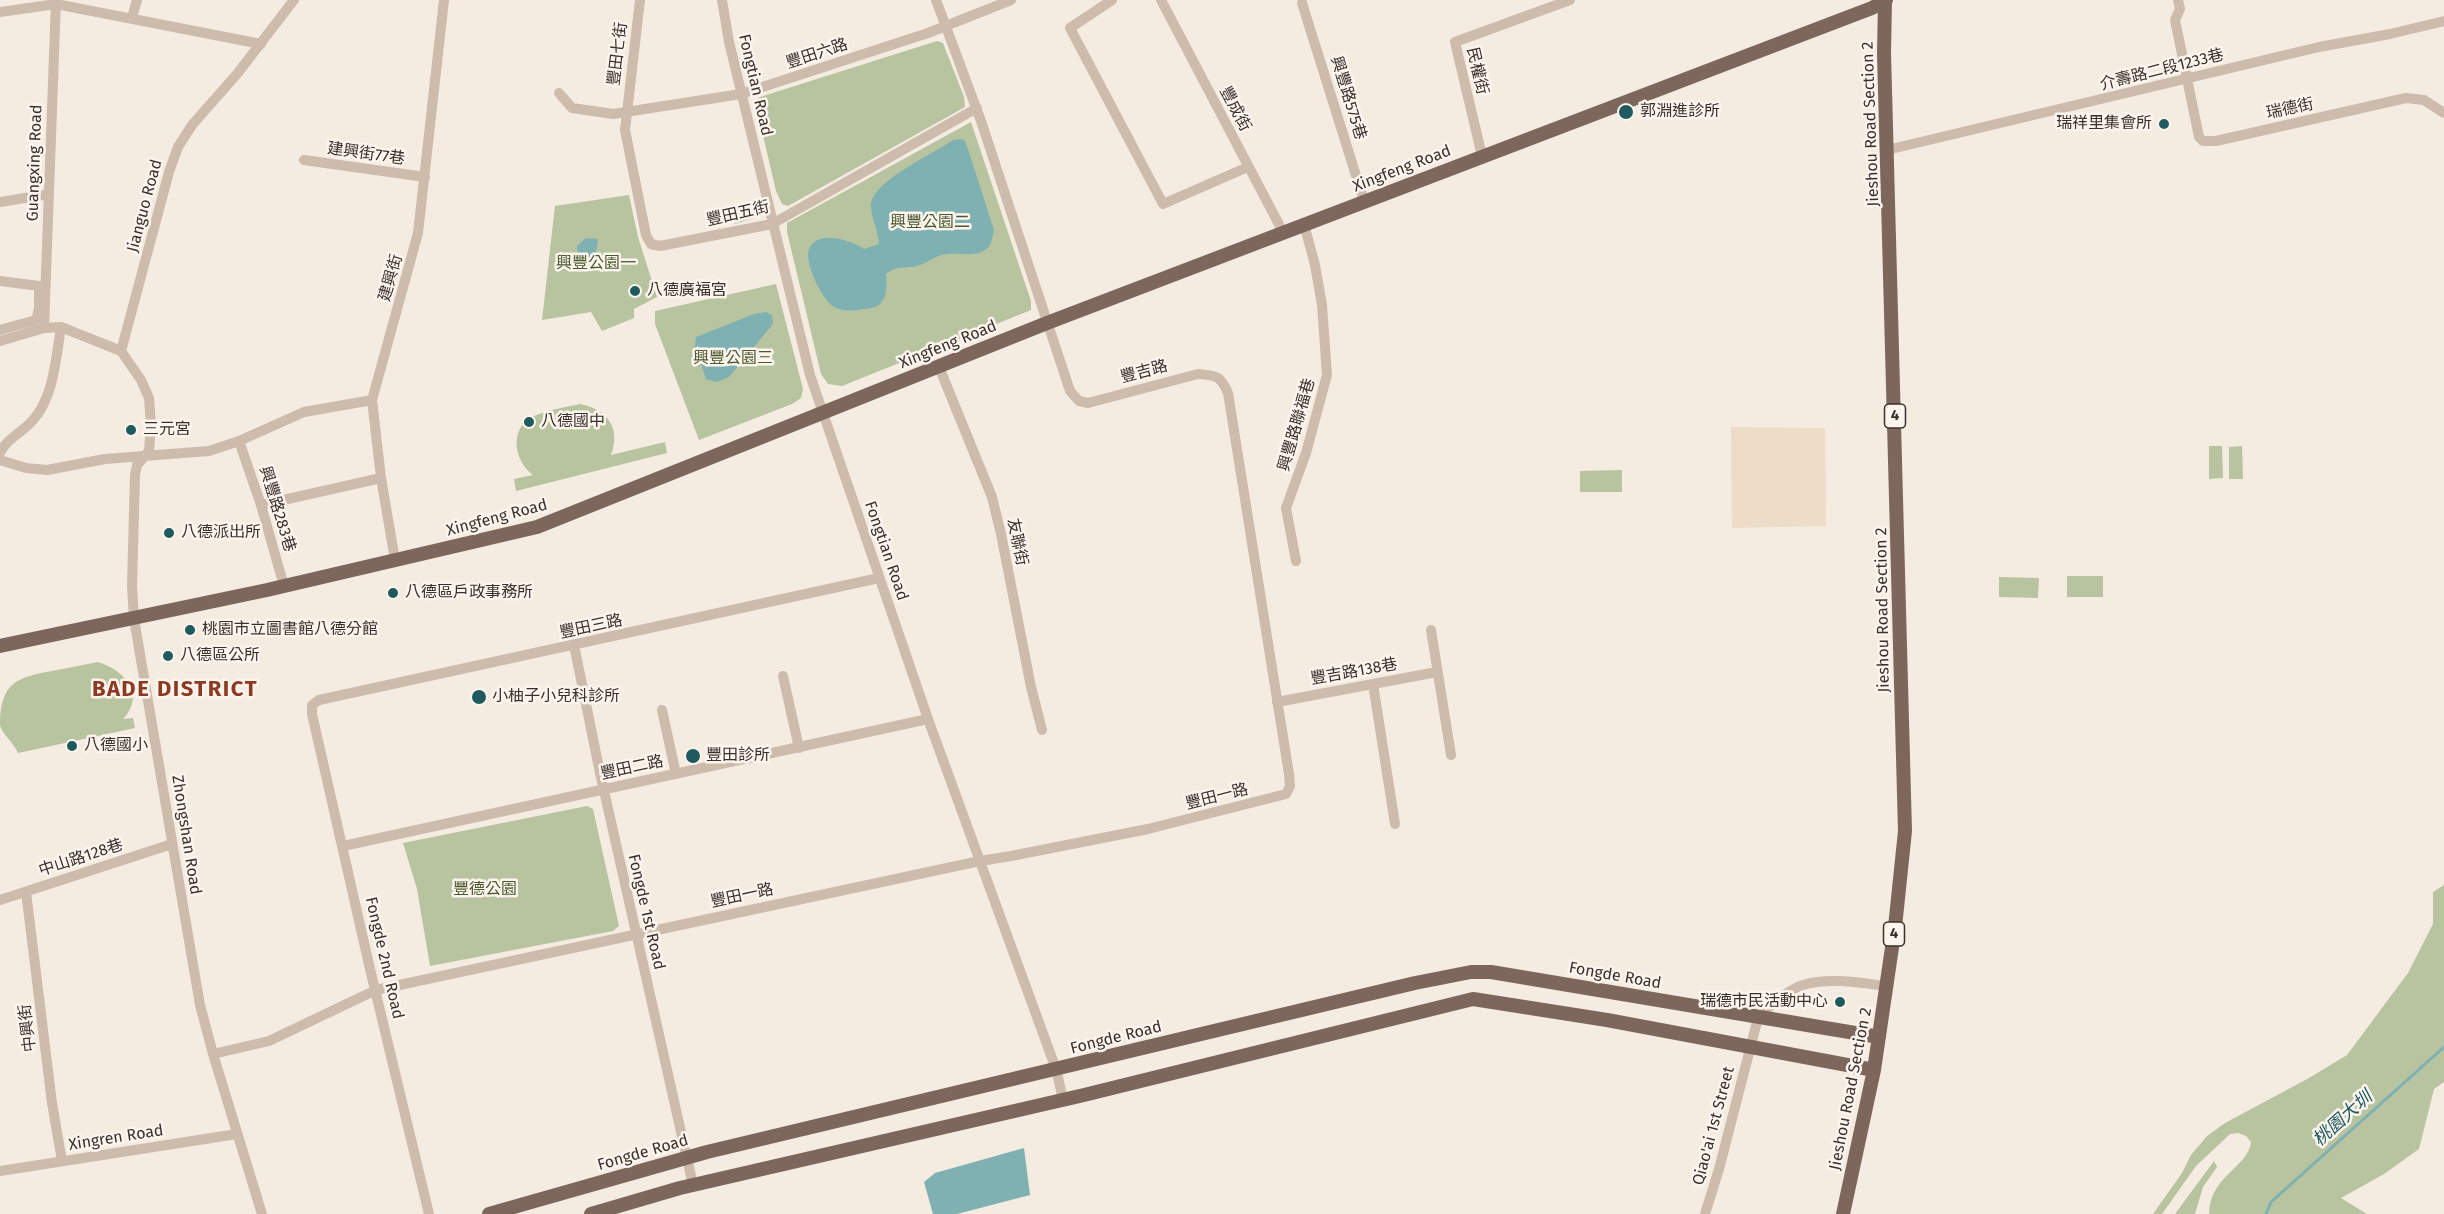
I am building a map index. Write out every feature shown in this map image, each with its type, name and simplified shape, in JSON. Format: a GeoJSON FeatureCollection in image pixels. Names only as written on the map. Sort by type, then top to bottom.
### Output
{"type":"FeatureCollection","features":[{"type":"Feature","properties":{"kind":"main road","name":"Xingfeng Road"},"geometry":{"type":"LineString","coordinates":[[0,646],[284,586],[537,527],[1047,323],[1862,12],[1886,0]]}},
{"type":"Feature","properties":{"kind":"main road","name":"Jieshou Road Section 2"},"geometry":{"type":"LineString","coordinates":[[1843,1214],[1874,1070],[1887,986],[1905,831],[1884,53],[1886,0]]}},
{"type":"Feature","properties":{"kind":"main road","name":"Fongde Road"},"geometry":{"type":"LineString","coordinates":[[489,1214],[687,1158],[1415,983],[1471,972],[1491,972],[1879,1037]]}},
{"type":"Feature","properties":{"kind":"main road"},"geometry":{"type":"LineString","coordinates":[[591,1214],[693,1185],[1063,1100],[1473,999],[1874,1070]]}},
{"type":"Feature","properties":{"kind":"street"},"geometry":{"type":"LineString","coordinates":[[132,18],[137,0]]}},
{"type":"Feature","properties":{"kind":"street","name":"Jianguo Road"},"geometry":{"type":"LineString","coordinates":[[121,351],[169,172],[178,147],[192,125],[261,44],[294,0]]}},
{"type":"Feature","properties":{"kind":"street","name":"建興街"},"geometry":{"type":"LineString","coordinates":[[395,560],[381,478],[372,400],[418,233],[444,0]]}},
{"type":"Feature","properties":{"kind":"street","name":"豐田七街"},"geometry":{"type":"LineString","coordinates":[[626,111],[640,0]]}},
{"type":"Feature","properties":{"kind":"street","name":"Fongtian Road"},"geometry":{"type":"LineString","coordinates":[[722,0],[741,94],[810,375],[927,719],[1056,1069],[1063,1100]]}},
{"type":"Feature","properties":{"kind":"street","name":"豐吉路"},"geometry":{"type":"LineString","coordinates":[[936,0],[977,108],[1070,391],[1079,401],[1088,403],[1198,374],[1215,376],[1222,380],[1228,393],[1289,774],[1290,786],[1286,794]]}},
{"type":"Feature","properties":{"kind":"street","name":"豐田六路"},"geometry":{"type":"LineString","coordinates":[[559,93],[572,108],[613,114],[741,94],[944,26],[1011,0]]}},
{"type":"Feature","properties":{"kind":"street"},"geometry":{"type":"LineString","coordinates":[[1112,0],[1070,28],[1163,204],[1248,167]]}},
{"type":"Feature","properties":{"kind":"street","name":"豐成街"},"geometry":{"type":"LineString","coordinates":[[1161,0],[1283,232]]}},
{"type":"Feature","properties":{"kind":"street","name":"民權街"},"geometry":{"type":"LineString","coordinates":[[1482,156],[1455,42],[1570,0]]}},
{"type":"Feature","properties":{"kind":"street","name":"瑞德街"},"geometry":{"type":"LineString","coordinates":[[2178,0],[2180,9],[2175,20],[2199,137],[2203,141],[2208,142],[2406,98],[2424,100],[2444,113]]}},
{"type":"Feature","properties":{"kind":"street"},"geometry":{"type":"LineString","coordinates":[[0,12],[56,2],[261,44]]}},
{"type":"Feature","properties":{"kind":"street","name":"Guangxing Road"},"geometry":{"type":"LineString","coordinates":[[44,328],[56,2]]}},
{"type":"Feature","properties":{"kind":"street","name":"興豐路575巷"},"geometry":{"type":"LineString","coordinates":[[1302,3],[1364,201]]}},
{"type":"Feature","properties":{"kind":"street","name":"介壽路二段1233巷"},"geometry":{"type":"LineString","coordinates":[[1887,150],[2319,47],[2444,21]]}},
{"type":"Feature","properties":{"kind":"street","name":"豐田五街"},"geometry":{"type":"LineString","coordinates":[[626,111],[625,130],[646,236],[651,244],[660,246],[772,224],[977,108]]}},
{"type":"Feature","properties":{"kind":"street","name":"建興街77巷"},"geometry":{"type":"LineString","coordinates":[[304,160],[425,177]]}},
{"type":"Feature","properties":{"kind":"street"},"geometry":{"type":"LineString","coordinates":[[0,202],[49,194]]}},
{"type":"Feature","properties":{"kind":"street","name":"興豐路聯福巷"},"geometry":{"type":"LineString","coordinates":[[1296,561],[1286,508],[1306,453],[1328,375],[1322,305],[1315,265],[1304,224]]}},
{"type":"Feature","properties":{"kind":"street"},"geometry":{"type":"LineString","coordinates":[[0,281],[39,286],[39,309],[36,320],[0,330]]}},
{"type":"Feature","properties":{"kind":"street"},"geometry":{"type":"LineString","coordinates":[[0,341],[44,328],[61,327],[121,351]]}},
{"type":"Feature","properties":{"kind":"street"},"geometry":{"type":"LineString","coordinates":[[0,453],[19,431],[33,420],[41,406],[51,384],[61,327]]}},
{"type":"Feature","properties":{"kind":"street","name":"Zhongshan Road"},"geometry":{"type":"LineString","coordinates":[[121,351],[141,380],[149,398],[149,451],[137,465],[135,475],[132,586],[134,619],[197,988],[213,1054],[262,1214]]}},
{"type":"Feature","properties":{"kind":"street","name":"友聯街"},"geometry":{"type":"LineString","coordinates":[[939,367],[992,497],[1042,730]]}},
{"type":"Feature","properties":{"kind":"street"},"geometry":{"type":"LineString","coordinates":[[0,460],[26,468],[47,470],[105,459],[208,450],[239,441],[304,412],[372,400]]}},
{"type":"Feature","properties":{"kind":"street","name":"興豐路283巷"},"geometry":{"type":"LineString","coordinates":[[239,441],[284,586]]}},
{"type":"Feature","properties":{"kind":"street"},"geometry":{"type":"LineString","coordinates":[[261,506],[381,478]]}},
{"type":"Feature","properties":{"kind":"street","name":"豐田三路"},"geometry":{"type":"LineString","coordinates":[[312,708],[312,705],[319,700],[879,578]]}},
{"type":"Feature","properties":{"kind":"street"},"geometry":{"type":"LineString","coordinates":[[1431,630],[1451,755]]}},
{"type":"Feature","properties":{"kind":"street","name":"Fongde 1st Road"},"geometry":{"type":"LineString","coordinates":[[574,645],[603,789],[693,1185]]}},
{"type":"Feature","properties":{"kind":"street","name":"豐吉路138巷"},"geometry":{"type":"LineString","coordinates":[[1277,702],[1437,672]]}},
{"type":"Feature","properties":{"kind":"street"},"geometry":{"type":"LineString","coordinates":[[783,676],[799,748]]}},
{"type":"Feature","properties":{"kind":"street"},"geometry":{"type":"LineString","coordinates":[[1373,684],[1395,824]]}},
{"type":"Feature","properties":{"kind":"street","name":"Fongde 2nd Road"},"geometry":{"type":"LineString","coordinates":[[312,708],[429,1214]]}},
{"type":"Feature","properties":{"kind":"street"},"geometry":{"type":"LineString","coordinates":[[662,710],[676,774]]}},
{"type":"Feature","properties":{"kind":"street","name":"豐田二路"},"geometry":{"type":"LineString","coordinates":[[343,846],[927,719]]}},
{"type":"Feature","properties":{"kind":"street","name":"豐田一路"},"geometry":{"type":"LineString","coordinates":[[213,1054],[269,1041],[376,990],[980,861],[1148,829],[1286,794]]}},
{"type":"Feature","properties":{"kind":"street","name":"中山路128巷"},"geometry":{"type":"LineString","coordinates":[[0,900],[172,844]]}},
{"type":"Feature","properties":{"kind":"street","name":"中興街"},"geometry":{"type":"LineString","coordinates":[[26,892],[52,1103],[62,1161]]}},
{"type":"Feature","properties":{"kind":"street"},"geometry":{"type":"LineString","coordinates":[[1751,1047],[1758,1018],[1774,1003],[1801,985],[1830,981],[1887,986]]}},
{"type":"Feature","properties":{"kind":"street","name":"Qiao'ai 1st Street"},"geometry":{"type":"LineString","coordinates":[[1705,1214],[1751,1047]]}},
{"type":"Feature","properties":{"kind":"street","name":"Xingren Road"},"geometry":{"type":"LineString","coordinates":[[0,1171],[237,1134]]}},
{"type":"Feature","properties":{"kind":"green space"},"geometry":{"type":"Polygon","coordinates":[[[937,41],[943,43],[964,97],[965,107],[788,206],[782,204],[776,191],[755,101],[760,97],[937,41]]]}},
{"type":"Feature","properties":{"kind":"green space","name":"興豐公園二"},"geometry":{"type":"Polygon","coordinates":[[[971,122],[1031,301],[1031,310],[842,386],[828,384],[821,374],[787,232],[787,223],[971,122]]]}},
{"type":"Feature","properties":{"kind":"green space","name":"興豐公園一"},"geometry":{"type":"Polygon","coordinates":[[[629,195],[638,237],[657,297],[634,309],[634,318],[602,331],[591,312],[542,320],[555,206],[629,195]]]}},
{"type":"Feature","properties":{"kind":"green space"},"geometry":{"type":"Polygon","coordinates":[[[757,201],[759,216],[735,224],[733,209],[757,201]]]}},
{"type":"Feature","properties":{"kind":"green space","name":"興豐公園三"},"geometry":{"type":"Polygon","coordinates":[[[776,284],[803,389],[801,398],[792,404],[699,440],[655,324],[655,311],[776,284]]]}},
{"type":"Feature","properties":{"kind":"green space"},"geometry":{"type":"Polygon","coordinates":[[[580,404],[598,411],[610,422],[614,436],[611,455],[665,442],[667,453],[516,491],[514,479],[533,475],[521,462],[518,453],[517,436],[520,428],[526,421],[539,414],[580,404]]]}},
{"type":"Feature","properties":{"kind":"green space"},"geometry":{"type":"Polygon","coordinates":[[[2209,446],[2222,446],[2223,478],[2209,479],[2209,446]]]}},
{"type":"Feature","properties":{"kind":"green space"},"geometry":{"type":"Polygon","coordinates":[[[2242,446],[2243,479],[2229,479],[2229,447],[2242,446]]]}},
{"type":"Feature","properties":{"kind":"green space"},"geometry":{"type":"Polygon","coordinates":[[[1622,470],[1622,492],[1580,492],[1580,471],[1622,470]]]}},
{"type":"Feature","properties":{"kind":"green space"},"geometry":{"type":"Polygon","coordinates":[[[2067,576],[2103,576],[2103,597],[2067,597],[2067,576]]]}},
{"type":"Feature","properties":{"kind":"green space"},"geometry":{"type":"Polygon","coordinates":[[[1999,577],[2039,578],[2038,598],[1999,597],[1999,577]]]}},
{"type":"Feature","properties":{"kind":"green space"},"geometry":{"type":"Polygon","coordinates":[[[98,662],[117,671],[129,684],[133,701],[123,719],[133,718],[135,728],[18,753],[0,725],[3,699],[13,684],[40,673],[98,662]]]}},
{"type":"Feature","properties":{"kind":"green space","name":"豐德公園"},"geometry":{"type":"Polygon","coordinates":[[[587,806],[593,809],[619,926],[613,931],[430,966],[417,889],[403,843],[587,806]]]}},
{"type":"Feature","properties":{"kind":"green space"},"geometry":{"type":"Polygon","coordinates":[[[2444,885],[2444,1082],[2434,1089],[2419,1149],[2384,1174],[2341,1198],[2367,1214],[2209,1214],[2216,1190],[2248,1151],[2251,1142],[2246,1136],[2238,1133],[2230,1134],[2196,1166],[2162,1214],[2153,1214],[2182,1173],[2191,1155],[2207,1136],[2225,1123],[2347,1055],[2408,973],[2433,924],[2433,892],[2444,885]]]}},
{"type":"Feature","properties":{"kind":"green space"},"geometry":{"type":"Polygon","coordinates":[[[2214,1161],[2217,1167],[2203,1187],[2195,1214],[2175,1214],[2214,1161]]]}},
{"type":"Feature","properties":{"kind":"shaded area"},"geometry":{"type":"Polygon","coordinates":[[[1731,427],[1825,428],[1826,526],[1732,528],[1731,427]]]}},
{"type":"Feature","properties":{"kind":"water"},"geometry":{"type":"Polygon","coordinates":[[[953,140],[965,141],[969,152],[994,230],[989,246],[981,252],[943,255],[917,266],[890,271],[886,274],[885,295],[877,306],[852,311],[834,307],[824,297],[809,263],[809,249],[813,243],[820,239],[835,238],[851,242],[864,249],[879,244],[871,207],[873,198],[880,188],[904,169],[953,140]]]}},
{"type":"Feature","properties":{"kind":"water"},"geometry":{"type":"Polygon","coordinates":[[[586,238],[598,239],[597,249],[593,258],[579,271],[577,246],[586,238]]]}},
{"type":"Feature","properties":{"kind":"water"},"geometry":{"type":"Polygon","coordinates":[[[766,312],[772,315],[773,324],[729,377],[717,382],[706,379],[695,346],[696,337],[754,314],[766,312]]]}},
{"type":"Feature","properties":{"kind":"water"},"geometry":{"type":"Polygon","coordinates":[[[1024,1148],[1030,1195],[957,1214],[933,1214],[924,1182],[935,1173],[1024,1148]]]}},
{"type":"Feature","properties":{"kind":"waterway","name":"桃園大圳"},"geometry":{"type":"LineString","coordinates":[[2266,1214],[2271,1202],[2444,1047]]}},
{"type":"Feature","properties":{"kind":"place","name":"郭淵進診所"},"geometry":{"type":"Point","coordinates":[1626,112]}},
{"type":"Feature","properties":{"kind":"place","name":"瑞祥里集會所"},"geometry":{"type":"Point","coordinates":[2164,124]}},
{"type":"Feature","properties":{"kind":"place","name":"八德廣福宮"},"geometry":{"type":"Point","coordinates":[635,291]}},
{"type":"Feature","properties":{"kind":"place","name":"八德國中"},"geometry":{"type":"Point","coordinates":[529,422]}},
{"type":"Feature","properties":{"kind":"place","name":"三元宮"},"geometry":{"type":"Point","coordinates":[131,430]}},
{"type":"Feature","properties":{"kind":"place","name":"八德派出所"},"geometry":{"type":"Point","coordinates":[169,533]}},
{"type":"Feature","properties":{"kind":"place","name":"八德區戶政事務所"},"geometry":{"type":"Point","coordinates":[393,593]}},
{"type":"Feature","properties":{"kind":"place","name":"桃園市立圖書館八德分館"},"geometry":{"type":"Point","coordinates":[190,630]}},
{"type":"Feature","properties":{"kind":"place","name":"八德區公所"},"geometry":{"type":"Point","coordinates":[168,656]}},
{"type":"Feature","properties":{"kind":"place","name":"小柚子小兒科診所"},"geometry":{"type":"Point","coordinates":[479,697]}},
{"type":"Feature","properties":{"kind":"place","name":"八德國小"},"geometry":{"type":"Point","coordinates":[72,746]}},
{"type":"Feature","properties":{"kind":"place","name":"豐田診所"},"geometry":{"type":"Point","coordinates":[693,756]}},
{"type":"Feature","properties":{"kind":"place","name":"瑞德市民活動中心"},"geometry":{"type":"Point","coordinates":[1840,1002]}},
{"type":"Feature","properties":{"kind":"district","name":"BADE DISTRICT"},"geometry":{"type":"Point","coordinates":[175,690]}}]}
